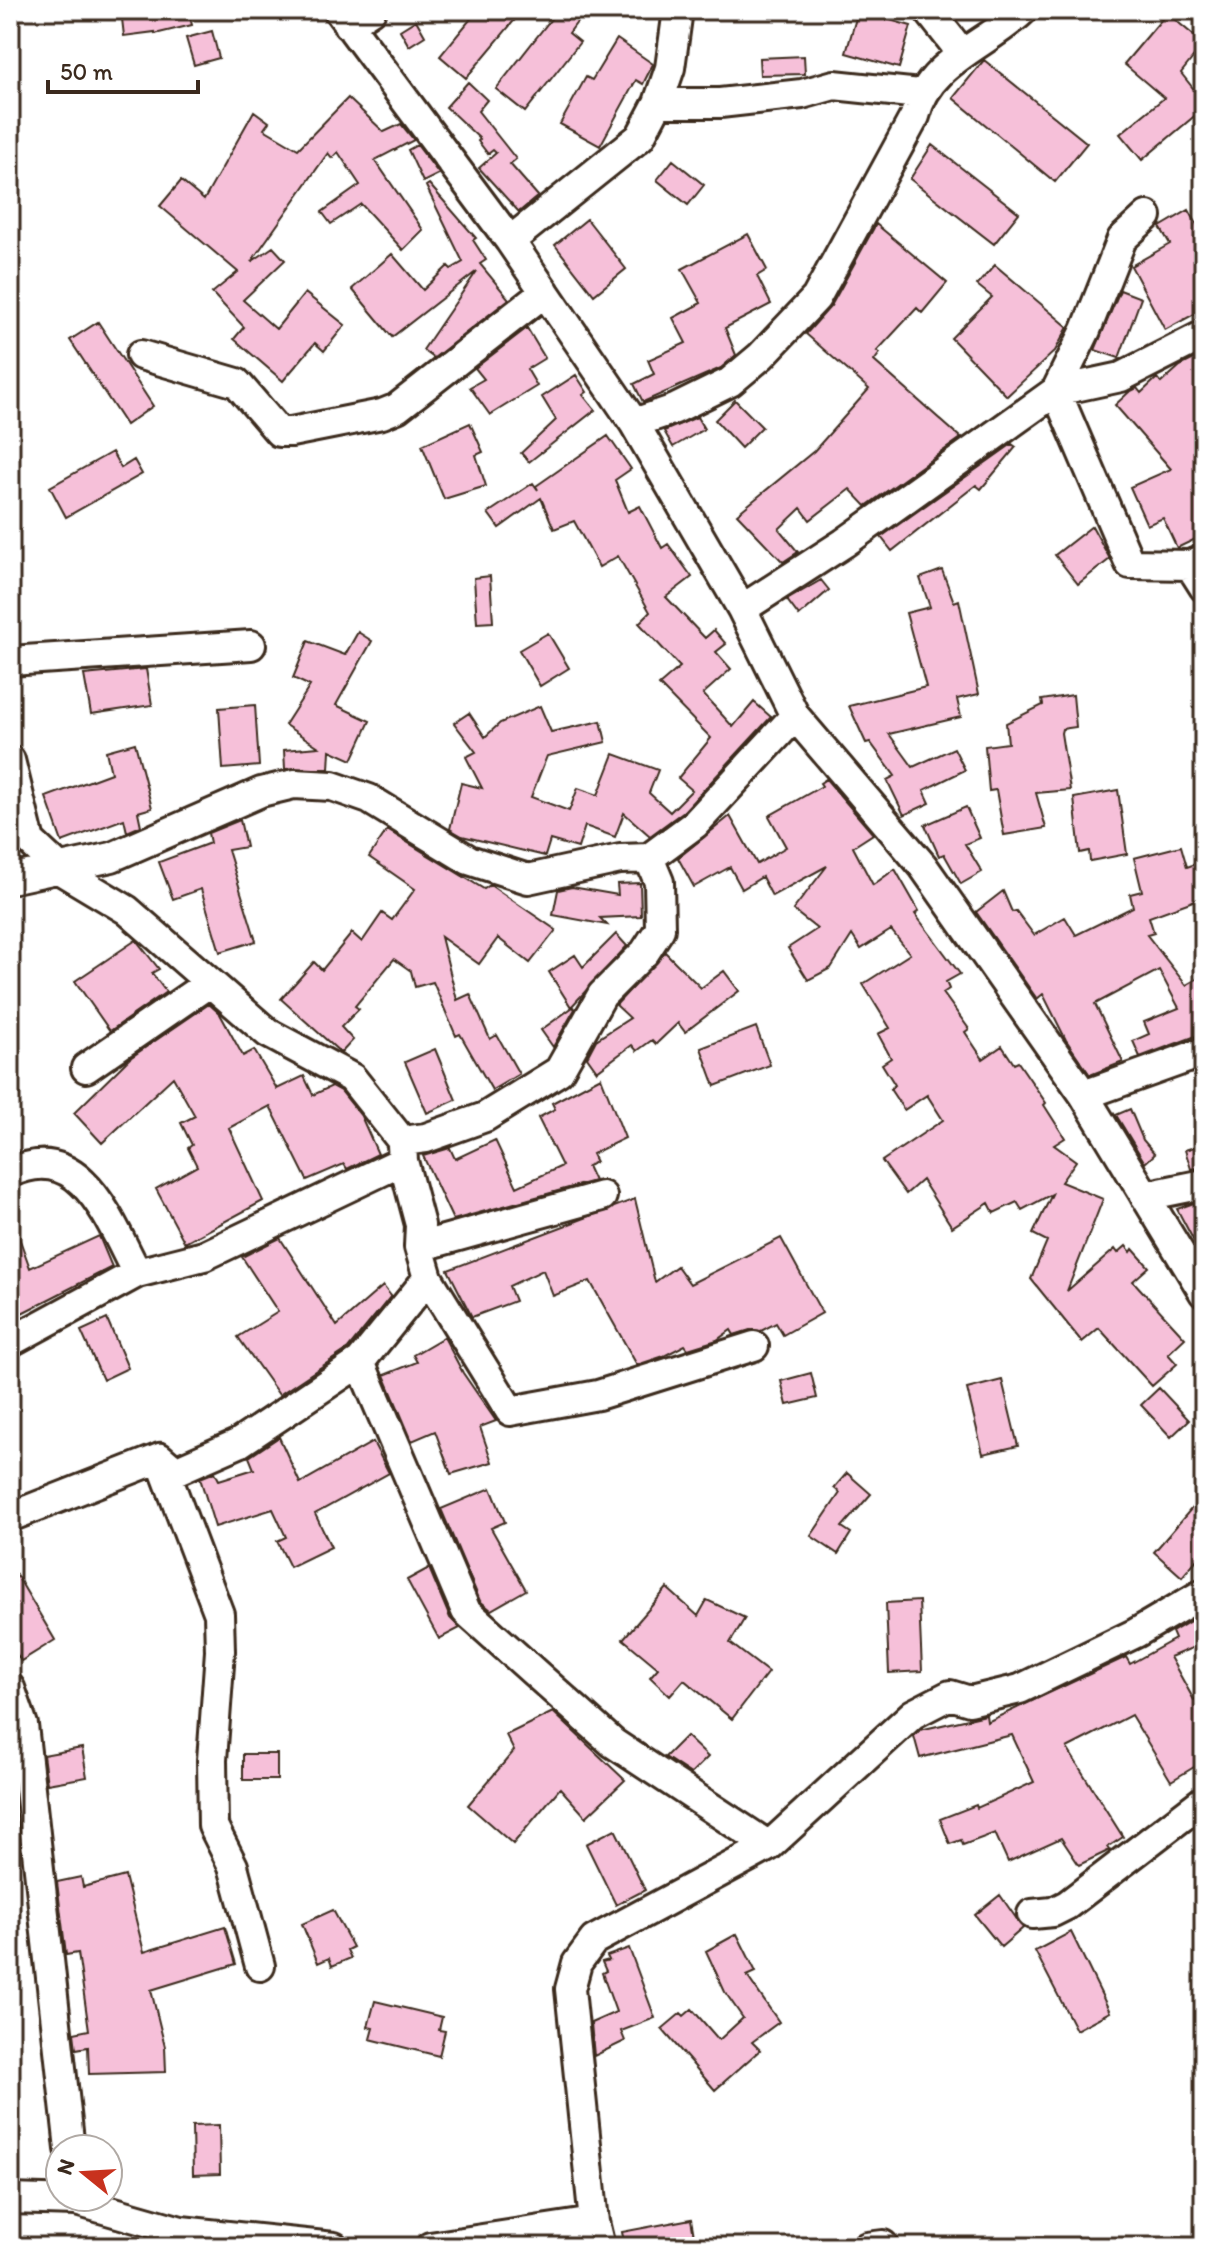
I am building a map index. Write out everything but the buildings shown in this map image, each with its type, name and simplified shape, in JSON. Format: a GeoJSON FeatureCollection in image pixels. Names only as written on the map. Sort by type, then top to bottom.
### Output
{"type":"FeatureCollection","features":[{"type":"Feature","properties":{"kind":"street"},"geometry":{"type":"LineString","coordinates":[[371,10],[343,18],[510,241],[634,423],[742,609],[795,716],[923,866],[1084,1095],[1204,1293]]}},
{"type":"Feature","properties":{"kind":"street"},"geometry":{"type":"LineString","coordinates":[[510,241],[640,137],[658,103],[670,68],[678,10]]}},
{"type":"Feature","properties":{"kind":"street"},"geometry":{"type":"LineString","coordinates":[[928,10],[961,52]]}},
{"type":"Feature","properties":{"kind":"street"},"geometry":{"type":"LineString","coordinates":[[634,423],[675,409],[730,382],[761,356],[816,298],[915,116],[920,94],[961,52],[1023,10]]}},
{"type":"Feature","properties":{"kind":"street"},"geometry":{"type":"LineString","coordinates":[[658,103],[720,103],[844,85],[920,94]]}},
{"type":"Feature","properties":{"kind":"street"},"geometry":{"type":"LineString","coordinates":[[1147,216],[1122,239],[1086,330],[1056,391],[1130,564],[1199,570]]}},
{"type":"Feature","properties":{"kind":"street"},"geometry":{"type":"LineString","coordinates":[[141,355],[237,383],[279,432],[291,432],[397,408],[545,292]]}},
{"type":"Feature","properties":{"kind":"street"},"geometry":{"type":"LineString","coordinates":[[742,609],[844,543],[1056,391],[1121,377],[1204,335]]}},
{"type":"Feature","properties":{"kind":"street"},"geometry":{"type":"LineString","coordinates":[[10,661],[251,645]]}},
{"type":"Feature","properties":{"kind":"street"},"geometry":{"type":"LineString","coordinates":[[10,879],[62,871],[112,857],[261,792],[294,784],[332,786],[369,799],[469,860],[528,879],[620,859],[649,858],[695,824],[795,716]]}},
{"type":"Feature","properties":{"kind":"street"},"geometry":{"type":"LineString","coordinates":[[10,760],[30,841],[62,871],[127,910],[268,1033],[352,1078],[402,1151],[420,1225],[419,1247],[428,1278],[510,1411],[598,1395],[754,1346]]}},
{"type":"Feature","properties":{"kind":"street"},"geometry":{"type":"LineString","coordinates":[[10,1342],[137,1273],[204,1256],[426,1138],[485,1117],[559,1071],[602,995],[645,952],[660,929],[659,882],[649,858]]}},
{"type":"Feature","properties":{"kind":"street"},"geometry":{"type":"LineString","coordinates":[[86,1068],[209,983]]}},
{"type":"Feature","properties":{"kind":"street"},"geometry":{"type":"LineString","coordinates":[[1084,1095],[1204,1052]]}},
{"type":"Feature","properties":{"kind":"street"},"geometry":{"type":"LineString","coordinates":[[10,1173],[29,1164],[67,1169],[93,1192],[137,1273]]}},
{"type":"Feature","properties":{"kind":"street"},"geometry":{"type":"LineString","coordinates":[[1145,1196],[1204,1184]]}},
{"type":"Feature","properties":{"kind":"street"},"geometry":{"type":"LineString","coordinates":[[419,1247],[602,1196]]}},
{"type":"Feature","properties":{"kind":"street"},"geometry":{"type":"LineString","coordinates":[[160,1458],[175,1471],[239,1443],[360,1362],[428,1278]]}},
{"type":"Feature","properties":{"kind":"street"},"geometry":{"type":"LineString","coordinates":[[360,1362],[466,1611],[613,1743],[769,1846]]}},
{"type":"Feature","properties":{"kind":"street"},"geometry":{"type":"LineString","coordinates":[[10,1517],[160,1458]]}},
{"type":"Feature","properties":{"kind":"street"},"geometry":{"type":"LineString","coordinates":[[160,1458],[219,1614],[220,1651],[212,1760],[213,1826],[233,1866],[260,1966]]}},
{"type":"Feature","properties":{"kind":"street"},"geometry":{"type":"LineString","coordinates":[[430,2247],[597,2234],[570,1989],[577,1963],[594,1940],[769,1846],[913,1714],[950,1695],[970,1701],[1020,1689],[1136,1633],[1204,1593]]}},
{"type":"Feature","properties":{"kind":"street"},"geometry":{"type":"LineString","coordinates":[[10,1688],[23,1725],[68,2133]]}},
{"type":"Feature","properties":{"kind":"street"},"geometry":{"type":"LineString","coordinates":[[1032,1914],[1053,1912],[1067,1905],[1204,1800]]}},
{"type":"Feature","properties":{"kind":"street"},"geometry":{"type":"LineString","coordinates":[[10,2199],[44,2199]]}},
{"type":"Feature","properties":{"kind":"street"},"geometry":{"type":"LineString","coordinates":[[112,2213],[182,2239],[334,2247]]}}]}
